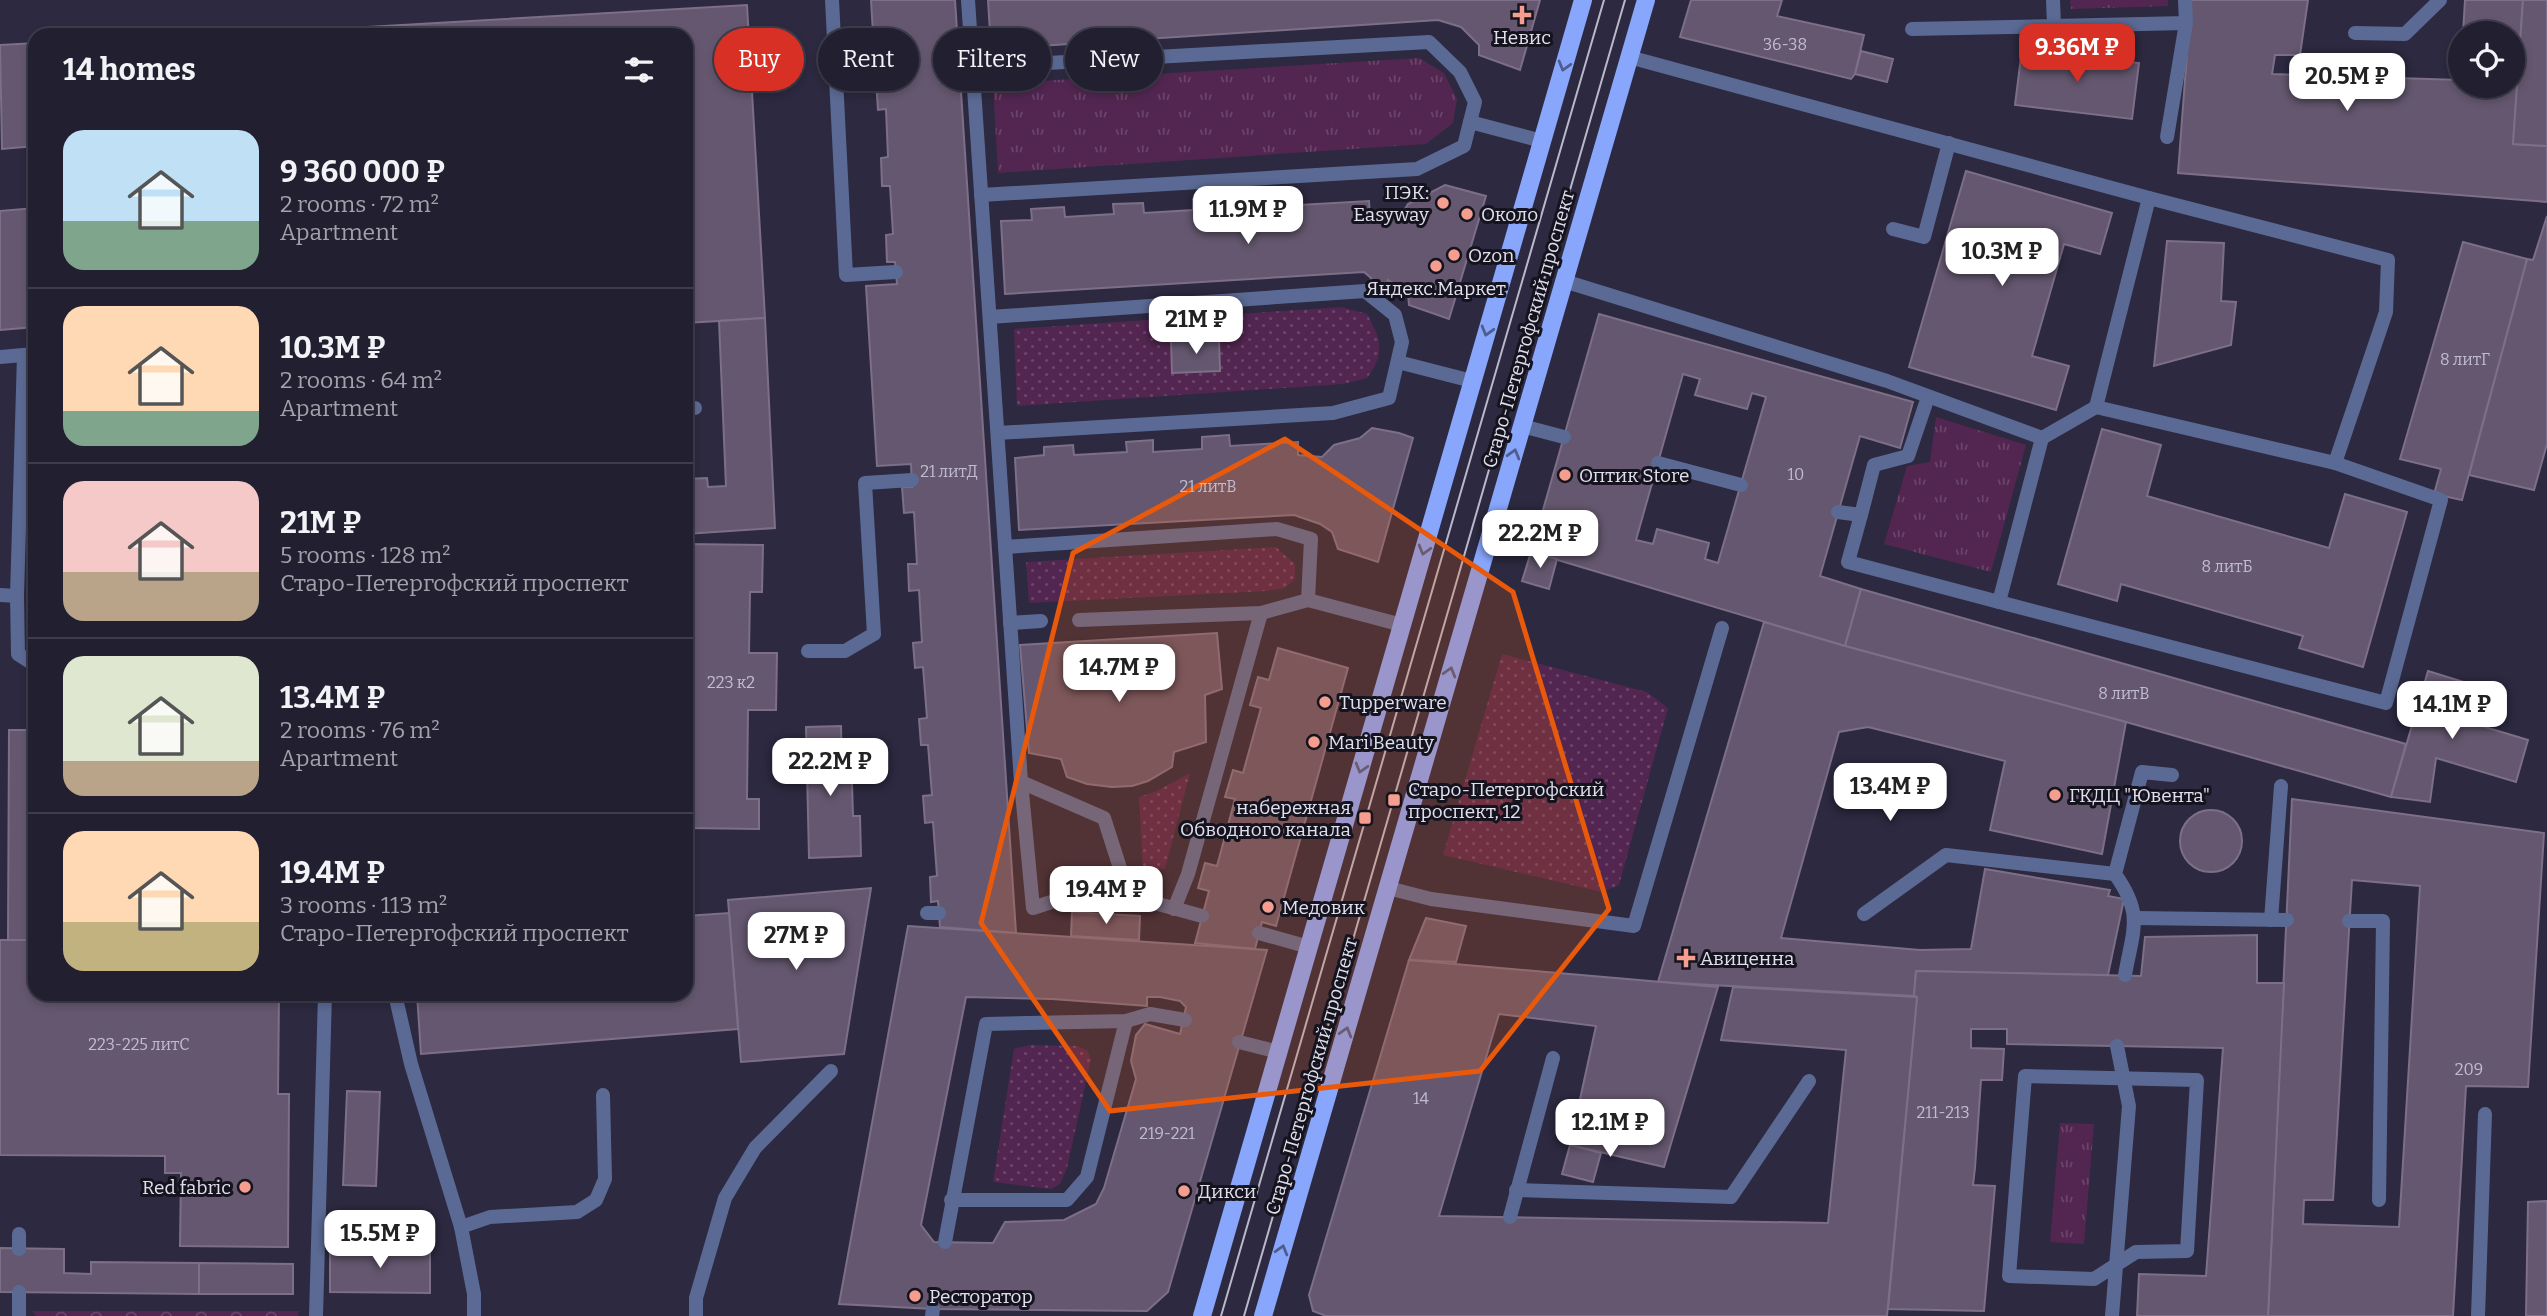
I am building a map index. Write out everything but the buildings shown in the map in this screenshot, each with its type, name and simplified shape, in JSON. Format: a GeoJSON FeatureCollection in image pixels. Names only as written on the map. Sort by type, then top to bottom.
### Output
{"type":"FeatureCollection","features":[{"type":"Feature","properties":{"kind":"main road","name":"Старо-Петергофский проспект"},"geometry":{"type":"LineString","coordinates":[[1202,1316],[1583,0]]}},
{"type":"Feature","properties":{"kind":"main road","name":"Старо-Петергофский проспект"},"geometry":{"type":"LineString","coordinates":[[1263,1316],[1646,0]]}},
{"type":"Feature","properties":{"kind":"lane"},"geometry":{"type":"LineString","coordinates":[[832,0],[846,275],[896,272]]}},
{"type":"Feature","properties":{"kind":"lane"},"geometry":{"type":"LineString","coordinates":[[968,0],[970,28]]}},
{"type":"Feature","properties":{"kind":"lane"},"geometry":{"type":"LineString","coordinates":[[2053,0],[2054,26]]}},
{"type":"Feature","properties":{"kind":"lane"},"geometry":{"type":"LineString","coordinates":[[2167,137],[2186,23],[2185,0]]}},
{"type":"Feature","properties":{"kind":"lane"},"geometry":{"type":"LineString","coordinates":[[2355,33],[2405,34],[2440,0]]}},
{"type":"Feature","properties":{"kind":"lane"},"geometry":{"type":"LineString","coordinates":[[1912,29],[2186,23]]}},
{"type":"Feature","properties":{"kind":"lane"},"geometry":{"type":"LineString","coordinates":[[981,195],[1417,169],[1464,146],[1475,102],[1460,72],[1429,42],[1051,63]]}},
{"type":"Feature","properties":{"kind":"lane"},"geometry":{"type":"LineString","coordinates":[[1629,57],[2388,260],[2386,312],[2335,463]]}},
{"type":"Feature","properties":{"kind":"lane"},"geometry":{"type":"LineString","coordinates":[[974,91],[981,195],[980,266],[990,317],[998,433],[994,475],[1005,547],[1032,908],[1069,896],[1129,896],[1202,916]]}},
{"type":"Feature","properties":{"kind":"lane"},"geometry":{"type":"LineString","coordinates":[[1470,122],[1542,141]]}},
{"type":"Feature","properties":{"kind":"lane"},"geometry":{"type":"LineString","coordinates":[[1893,229],[1924,237],[1949,143]]}},
{"type":"Feature","properties":{"kind":"lane"},"geometry":{"type":"LineString","coordinates":[[2096,407],[2149,198]]}},
{"type":"Feature","properties":{"kind":"lane"},"geometry":{"type":"LineString","coordinates":[[1564,281],[1886,381],[2042,438]]}},
{"type":"Feature","properties":{"kind":"lane"},"geometry":{"type":"LineString","coordinates":[[990,317],[1366,291],[1395,315],[1402,342],[1390,398],[1333,413],[998,433]]}},
{"type":"Feature","properties":{"kind":"lane"},"geometry":{"type":"LineString","coordinates":[[0,357],[28,355]]}},
{"type":"Feature","properties":{"kind":"lane"},"geometry":{"type":"LineString","coordinates":[[1398,362],[1472,381]]}},
{"type":"Feature","properties":{"kind":"lane"},"geometry":{"type":"LineString","coordinates":[[28,392],[17,596],[18,654],[28,660]]}},
{"type":"Feature","properties":{"kind":"lane"},"geometry":{"type":"LineString","coordinates":[[1928,397],[1908,456],[1874,465],[1848,562],[1999,602],[2386,703],[2441,500],[2335,463],[2096,407],[2042,438],[1999,602]]}},
{"type":"Feature","properties":{"kind":"lane"},"geometry":{"type":"LineString","coordinates":[[1522,426],[1564,437]]}},
{"type":"Feature","properties":{"kind":"lane"},"geometry":{"type":"LineString","coordinates":[[1658,463],[1741,485]]}},
{"type":"Feature","properties":{"kind":"lane"},"geometry":{"type":"LineString","coordinates":[[808,651],[845,651],[874,634],[865,483],[912,480]]}},
{"type":"Feature","properties":{"kind":"lane"},"geometry":{"type":"LineString","coordinates":[[1838,512],[1861,514]]}},
{"type":"Feature","properties":{"kind":"lane"},"geometry":{"type":"LineString","coordinates":[[1005,547],[1277,530],[1311,540],[1308,600]]}},
{"type":"Feature","properties":{"kind":"lane"},"geometry":{"type":"LineString","coordinates":[[0,595],[17,596]]}},
{"type":"Feature","properties":{"kind":"lane"},"geometry":{"type":"LineString","coordinates":[[1079,620],[1261,613],[1308,600],[1402,625]]}},
{"type":"Feature","properties":{"kind":"lane"},"geometry":{"type":"LineString","coordinates":[[1174,909],[1188,874],[1261,613]]}},
{"type":"Feature","properties":{"kind":"lane"},"geometry":{"type":"LineString","coordinates":[[1010,623],[1041,621]]}},
{"type":"Feature","properties":{"kind":"lane"},"geometry":{"type":"LineString","coordinates":[[1388,888],[1431,899],[1634,926],[1722,628]]}},
{"type":"Feature","properties":{"kind":"lane"},"geometry":{"type":"LineString","coordinates":[[2125,975],[2135,918],[2128,893],[2115,874],[2142,772],[2172,775]]}},
{"type":"Feature","properties":{"kind":"lane"},"geometry":{"type":"LineString","coordinates":[[1021,782],[1104,818],[1129,896]]}},
{"type":"Feature","properties":{"kind":"lane"},"geometry":{"type":"LineString","coordinates":[[2271,920],[2281,786]]}},
{"type":"Feature","properties":{"kind":"lane"},"geometry":{"type":"LineString","coordinates":[[1864,914],[1945,855],[2115,874]]}},
{"type":"Feature","properties":{"kind":"lane"},"geometry":{"type":"LineString","coordinates":[[2135,918],[2287,920]]}},
{"type":"Feature","properties":{"kind":"lane"},"geometry":{"type":"LineString","coordinates":[[2349,921],[2383,921],[2379,1200]]}},
{"type":"Feature","properties":{"kind":"lane"},"geometry":{"type":"LineString","coordinates":[[1259,933],[1309,947]]}},
{"type":"Feature","properties":{"kind":"lane"},"geometry":{"type":"LineString","coordinates":[[316,1316],[325,1001]]}},
{"type":"Feature","properties":{"kind":"lane"},"geometry":{"type":"LineString","coordinates":[[397,1001],[411,1063],[461,1227],[474,1294],[474,1316]]}},
{"type":"Feature","properties":{"kind":"lane"},"geometry":{"type":"LineString","coordinates":[[945,1242],[986,1024],[1126,1021],[1150,1014],[1185,1020]]}},
{"type":"Feature","properties":{"kind":"lane"},"geometry":{"type":"LineString","coordinates":[[951,1200],[1067,1200],[1087,1178],[1126,1021]]}},
{"type":"Feature","properties":{"kind":"lane"},"geometry":{"type":"LineString","coordinates":[[1239,1042],[1279,1052]]}},
{"type":"Feature","properties":{"kind":"lane"},"geometry":{"type":"LineString","coordinates":[[2112,1316],[2129,1106],[2117,1046]]}},
{"type":"Feature","properties":{"kind":"lane"},"geometry":{"type":"LineString","coordinates":[[1510,1217],[1553,1058]]}},
{"type":"Feature","properties":{"kind":"lane"},"geometry":{"type":"LineString","coordinates":[[696,1316],[696,1298],[725,1198],[755,1148],[831,1071]]}},
{"type":"Feature","properties":{"kind":"lane"},"geometry":{"type":"LineString","coordinates":[[2025,1076],[2122,1077],[2197,1080],[2187,1251],[2136,1252],[2094,1279],[2009,1276],[2025,1076]]}},
{"type":"Feature","properties":{"kind":"lane"},"geometry":{"type":"LineString","coordinates":[[1516,1190],[1731,1197],[1809,1081]]}},
{"type":"Feature","properties":{"kind":"lane"},"geometry":{"type":"LineString","coordinates":[[461,1227],[490,1217],[577,1212],[596,1200],[605,1179],[603,1095]]}},
{"type":"Feature","properties":{"kind":"lane"},"geometry":{"type":"LineString","coordinates":[[2478,1316],[2485,1114]]}},
{"type":"Feature","properties":{"kind":"lane"},"geometry":{"type":"LineString","coordinates":[[19,1292],[19,1316]]}},
{"type":"Feature","properties":{"kind":"highlighted area"},"geometry":{"type":"Polygon","coordinates":[[[1285,439],[1513,592],[1609,909],[1480,1071],[1110,1111],[981,923],[1073,553],[1285,439]]]}},
{"type":"Feature","properties":{"kind":"green space"},"geometry":{"type":"Polygon","coordinates":[[[2070,0],[2168,0],[2168,6],[2071,9],[2070,0]]]}},
{"type":"Feature","properties":{"kind":"green space"},"geometry":{"type":"Polygon","coordinates":[[[1419,58],[1444,73],[1457,99],[1453,123],[1426,144],[998,173],[993,91],[1051,91],[1051,80],[1065,80],[1065,91],[1163,91],[1163,74],[1419,58]]]}},
{"type":"Feature","properties":{"kind":"green space"},"geometry":{"type":"Polygon","coordinates":[[[1342,307],[1367,314],[1376,331],[1379,353],[1367,378],[1343,384],[1017,406],[1014,329],[1342,307]]]}},
{"type":"Feature","properties":{"kind":"green space"},"geometry":{"type":"Polygon","coordinates":[[[1936,417],[2026,445],[1991,572],[1884,544],[1907,466],[1930,462],[1936,417]]]}},
{"type":"Feature","properties":{"kind":"green space"},"geometry":{"type":"Polygon","coordinates":[[[1276,547],[1295,564],[1295,579],[1285,588],[1029,603],[1026,562],[1276,547]]]}},
{"type":"Feature","properties":{"kind":"green space"},"geometry":{"type":"Polygon","coordinates":[[[1502,654],[1647,692],[1668,708],[1619,885],[1602,892],[1443,855],[1502,654]]]}},
{"type":"Feature","properties":{"kind":"green space"},"geometry":{"type":"Polygon","coordinates":[[[1190,773],[1165,869],[1143,871],[1139,797],[1157,791],[1190,773]]]}},
{"type":"Feature","properties":{"kind":"green space"},"geometry":{"type":"Polygon","coordinates":[[[1029,1045],[1077,1046],[1087,1050],[1091,1059],[1067,1168],[1060,1184],[1051,1189],[993,1182],[1014,1049],[1029,1045]]]}},
{"type":"Feature","properties":{"kind":"green space"},"geometry":{"type":"Polygon","coordinates":[[[2060,1123],[2094,1124],[2084,1244],[2050,1242],[2060,1123]]]}},
{"type":"Feature","properties":{"kind":"green space"},"geometry":{"type":"Polygon","coordinates":[[[32,1311],[299,1311],[298,1316],[36,1316],[32,1311]]]}},
{"type":"Feature","properties":{"kind":"tram line"},"geometry":{"type":"LineString","coordinates":[[1221,1316],[1604,0]]}},
{"type":"Feature","properties":{"kind":"tram line"},"geometry":{"type":"LineString","coordinates":[[1244,1316],[1625,0]]}},
{"type":"Feature","properties":{"kind":"place","name":"Невис"},"geometry":{"type":"Point","coordinates":[1522,15]}},
{"type":"Feature","properties":{"kind":"place","name":"ПЭК: Easyway"},"geometry":{"type":"Point","coordinates":[1443,203]}},
{"type":"Feature","properties":{"kind":"place","name":"Около"},"geometry":{"type":"Point","coordinates":[1467,214]}},
{"type":"Feature","properties":{"kind":"place","name":"Ozon"},"geometry":{"type":"Point","coordinates":[1454,255]}},
{"type":"Feature","properties":{"kind":"place","name":"Яндекс.Маркет"},"geometry":{"type":"Point","coordinates":[1436,266]}},
{"type":"Feature","properties":{"kind":"place","name":"Оптик Store"},"geometry":{"type":"Point","coordinates":[1565,475]}},
{"type":"Feature","properties":{"kind":"place","name":"Tupperware"},"geometry":{"type":"Point","coordinates":[1325,702]}},
{"type":"Feature","properties":{"kind":"place","name":"Mari Beauty"},"geometry":{"type":"Point","coordinates":[1314,742]}},
{"type":"Feature","properties":{"kind":"place","name":"ГКДЦ \"Ювента\""},"geometry":{"type":"Point","coordinates":[2055,795]}},
{"type":"Feature","properties":{"kind":"place","name":"Старо-Петергофский проспект, 12"},"geometry":{"type":"Point","coordinates":[1394,800]}},
{"type":"Feature","properties":{"kind":"place","name":"набережная Обводного канала"},"geometry":{"type":"Point","coordinates":[1365,818]}},
{"type":"Feature","properties":{"kind":"place","name":"Медовик"},"geometry":{"type":"Point","coordinates":[1268,907]}},
{"type":"Feature","properties":{"kind":"place","name":"Авиценна"},"geometry":{"type":"Point","coordinates":[1686,958]}},
{"type":"Feature","properties":{"kind":"place","name":"Red fabric"},"geometry":{"type":"Point","coordinates":[245,1187]}},
{"type":"Feature","properties":{"kind":"place","name":"Дикси"},"geometry":{"type":"Point","coordinates":[1184,1191]}},
{"type":"Feature","properties":{"kind":"place","name":"Ресторатор"},"geometry":{"type":"Point","coordinates":[915,1296]}}]}
